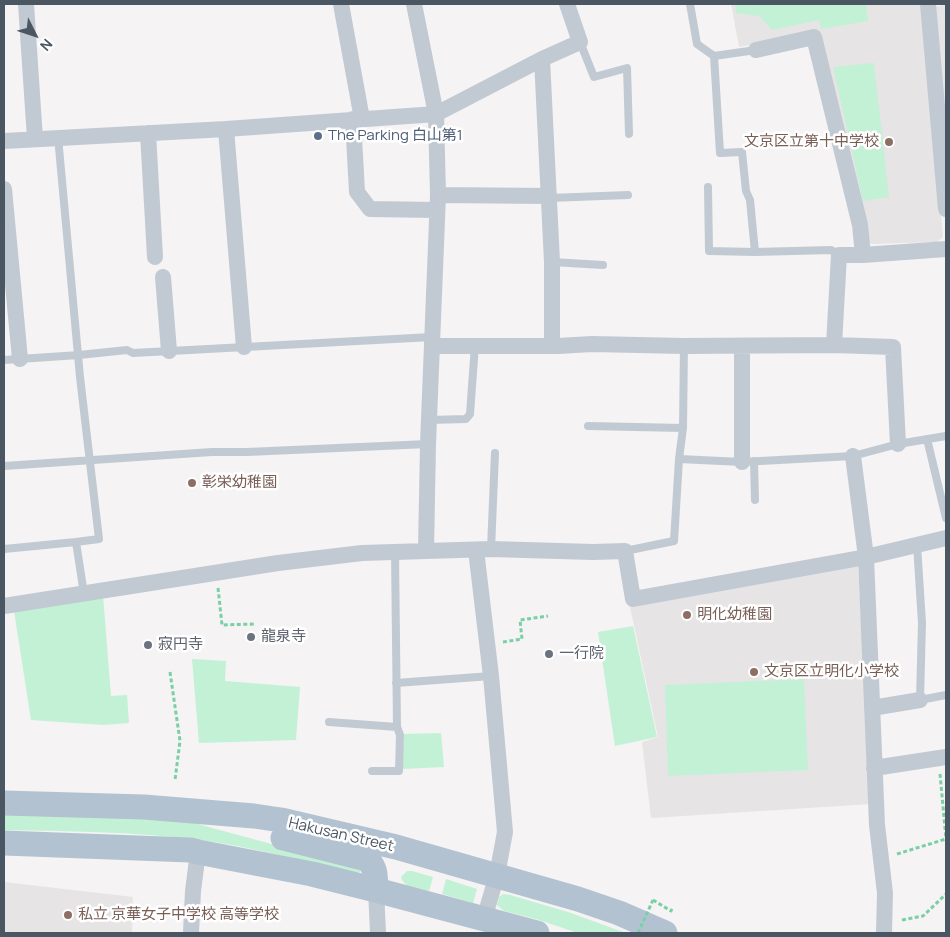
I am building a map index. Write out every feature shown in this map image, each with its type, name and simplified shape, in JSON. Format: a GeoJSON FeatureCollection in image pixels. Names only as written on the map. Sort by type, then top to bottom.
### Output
{"type":"FeatureCollection","features":[{"type":"Feature","properties":{"kind":"main road","name":"Hakusan Street"},"geometry":{"type":"LineString","coordinates":[[4,803],[144,807],[226,813],[281,820],[497,875],[594,904],[666,933]]}},
{"type":"Feature","properties":{"kind":"main road"},"geometry":{"type":"LineString","coordinates":[[226,813],[258,829],[287,839],[366,859],[375,870],[376,890]]}},
{"type":"Feature","properties":{"kind":"main road"},"geometry":{"type":"LineString","coordinates":[[4,843],[190,850],[312,874],[537,933]]}},
{"type":"Feature","properties":{"kind":"street"},"geometry":{"type":"LineString","coordinates":[[26,4],[35,139]]}},
{"type":"Feature","properties":{"kind":"street"},"geometry":{"type":"LineString","coordinates":[[341,4],[357,119],[357,192],[370,208],[550,197]]}},
{"type":"Feature","properties":{"kind":"street"},"geometry":{"type":"LineString","coordinates":[[414,4],[436,114],[438,203],[428,444],[426,551]]}},
{"type":"Feature","properties":{"kind":"street"},"geometry":{"type":"LineString","coordinates":[[4,141],[226,129],[436,114],[542,59],[580,42],[567,4]]}},
{"type":"Feature","properties":{"kind":"street"},"geometry":{"type":"LineString","coordinates":[[928,4],[944,153],[946,210]]}},
{"type":"Feature","properties":{"kind":"street"},"geometry":{"type":"LineString","coordinates":[[756,50],[814,37],[860,225],[863,256]]}},
{"type":"Feature","properties":{"kind":"street"},"geometry":{"type":"LineString","coordinates":[[542,59],[550,197],[552,345]]}},
{"type":"Feature","properties":{"kind":"street"},"geometry":{"type":"LineString","coordinates":[[226,129],[244,347]]}},
{"type":"Feature","properties":{"kind":"street"},"geometry":{"type":"LineString","coordinates":[[148,133],[155,257]]}},
{"type":"Feature","properties":{"kind":"street"},"geometry":{"type":"LineString","coordinates":[[4,189],[12,359]]}},
{"type":"Feature","properties":{"kind":"street"},"geometry":{"type":"LineString","coordinates":[[834,345],[839,256],[946,250]]}},
{"type":"Feature","properties":{"kind":"street"},"geometry":{"type":"LineString","coordinates":[[163,277],[169,351]]}},
{"type":"Feature","properties":{"kind":"street"},"geometry":{"type":"LineString","coordinates":[[432,342],[474,346],[592,344],[742,347],[834,345],[893,347],[898,444]]}},
{"type":"Feature","properties":{"kind":"street"},"geometry":{"type":"LineString","coordinates":[[742,347],[748,461]]}},
{"type":"Feature","properties":{"kind":"street"},"geometry":{"type":"LineString","coordinates":[[853,456],[866,557],[877,825],[885,893],[884,928]]}},
{"type":"Feature","properties":{"kind":"street"},"geometry":{"type":"LineString","coordinates":[[4,606],[278,562],[362,554],[484,550],[625,551],[633,599],[866,557],[946,538]]}},
{"type":"Feature","properties":{"kind":"street"},"geometry":{"type":"LineString","coordinates":[[484,550],[488,644],[505,832],[497,875],[484,919]]}},
{"type":"Feature","properties":{"kind":"street"},"geometry":{"type":"LineString","coordinates":[[872,708],[920,700]]}},
{"type":"Feature","properties":{"kind":"street"},"geometry":{"type":"LineString","coordinates":[[874,768],[942,758]]}},
{"type":"Feature","properties":{"kind":"street"},"geometry":{"type":"LineString","coordinates":[[191,933],[193,891],[198,852]]}},
{"type":"Feature","properties":{"kind":"street"},"geometry":{"type":"LineString","coordinates":[[376,890],[378,933]]}},
{"type":"Feature","properties":{"kind":"lane"},"geometry":{"type":"LineString","coordinates":[[690,4],[697,44],[714,56],[756,50]]}},
{"type":"Feature","properties":{"kind":"lane"},"geometry":{"type":"LineString","coordinates":[[580,42],[594,77],[627,68],[629,134]]}},
{"type":"Feature","properties":{"kind":"lane"},"geometry":{"type":"LineString","coordinates":[[714,56],[720,153],[742,152],[746,192],[750,200],[755,252]]}},
{"type":"Feature","properties":{"kind":"lane"},"geometry":{"type":"LineString","coordinates":[[4,549],[99,538],[80,377],[58,137]]}},
{"type":"Feature","properties":{"kind":"lane"},"geometry":{"type":"LineString","coordinates":[[708,186],[710,251],[830,250],[839,256]]}},
{"type":"Feature","properties":{"kind":"lane"},"geometry":{"type":"LineString","coordinates":[[550,197],[628,195]]}},
{"type":"Feature","properties":{"kind":"lane"},"geometry":{"type":"LineString","coordinates":[[552,262],[603,265]]}},
{"type":"Feature","properties":{"kind":"lane"},"geometry":{"type":"LineString","coordinates":[[12,359],[79,356],[127,350],[133,353],[244,347],[432,342]]}},
{"type":"Feature","properties":{"kind":"lane"},"geometry":{"type":"LineString","coordinates":[[429,420],[466,419],[470,414],[474,346]]}},
{"type":"Feature","properties":{"kind":"lane"},"geometry":{"type":"LineString","coordinates":[[625,551],[674,541],[679,459],[683,428],[684,346]]}},
{"type":"Feature","properties":{"kind":"lane"},"geometry":{"type":"LineString","coordinates":[[588,426],[683,428]]}},
{"type":"Feature","properties":{"kind":"lane"},"geometry":{"type":"LineString","coordinates":[[679,459],[748,461],[853,456],[898,444],[946,436]]}},
{"type":"Feature","properties":{"kind":"lane"},"geometry":{"type":"LineString","coordinates":[[927,439],[946,518]]}},
{"type":"Feature","properties":{"kind":"lane"},"geometry":{"type":"LineString","coordinates":[[4,466],[212,452],[428,444]]}},
{"type":"Feature","properties":{"kind":"lane"},"geometry":{"type":"LineString","coordinates":[[484,550],[495,453]]}},
{"type":"Feature","properties":{"kind":"lane"},"geometry":{"type":"LineString","coordinates":[[748,461],[755,500]]}},
{"type":"Feature","properties":{"kind":"lane"},"geometry":{"type":"LineString","coordinates":[[76,542],[84,594]]}},
{"type":"Feature","properties":{"kind":"lane"},"geometry":{"type":"LineString","coordinates":[[917,545],[922,623],[920,700],[946,695]]}},
{"type":"Feature","properties":{"kind":"lane"},"geometry":{"type":"LineString","coordinates":[[372,771],[398,771],[400,735],[397,727],[395,553]]}},
{"type":"Feature","properties":{"kind":"lane"},"geometry":{"type":"LineString","coordinates":[[396,683],[491,676]]}},
{"type":"Feature","properties":{"kind":"lane"},"geometry":{"type":"LineString","coordinates":[[329,722],[397,727]]}},
{"type":"Feature","properties":{"kind":"path"},"geometry":{"type":"LineString","coordinates":[[217,572],[222,625],[254,624]]}},
{"type":"Feature","properties":{"kind":"path"},"geometry":{"type":"LineString","coordinates":[[488,644],[522,639],[520,620],[548,616]]}},
{"type":"Feature","properties":{"kind":"path"},"geometry":{"type":"LineString","coordinates":[[170,672],[180,741],[175,780]]}},
{"type":"Feature","properties":{"kind":"path"},"geometry":{"type":"LineString","coordinates":[[881,858],[946,839],[942,758]]}},
{"type":"Feature","properties":{"kind":"path"},"geometry":{"type":"LineString","coordinates":[[884,928],[923,916],[946,894]]}},
{"type":"Feature","properties":{"kind":"path"},"geometry":{"type":"LineString","coordinates":[[638,933],[653,900],[671,911],[672,908]]}},
{"type":"Feature","properties":{"kind":"shaded area","name":"文京区立第十中学校"},"geometry":{"type":"Polygon","coordinates":[[[731,4],[922,4],[943,237],[937,242],[872,244],[866,242],[817,32],[739,47],[731,4]]]}},
{"type":"Feature","properties":{"kind":"shaded area"},"geometry":{"type":"Polygon","coordinates":[[[946,5],[946,141],[933,7],[946,5]]]}},
{"type":"Feature","properties":{"kind":"shaded area","name":"文京区立明化小学校"},"geometry":{"type":"Polygon","coordinates":[[[858,564],[871,804],[651,818],[642,742],[658,737],[630,607],[858,564]]]}},
{"type":"Feature","properties":{"kind":"shaded area","name":"私立 京華女子中学校 高等学校"},"geometry":{"type":"Polygon","coordinates":[[[4,882],[133,897],[132,933],[4,933],[4,882]]]}},
{"type":"Feature","properties":{"kind":"green space"},"geometry":{"type":"Polygon","coordinates":[[[735,4],[866,4],[868,21],[821,29],[819,20],[772,30],[759,16],[736,13],[735,4]]]}},
{"type":"Feature","properties":{"kind":"green space"},"geometry":{"type":"Polygon","coordinates":[[[874,63],[889,197],[863,201],[833,67],[874,63]]]}},
{"type":"Feature","properties":{"kind":"green space"},"geometry":{"type":"Polygon","coordinates":[[[103,595],[111,696],[127,695],[129,723],[103,725],[31,720],[14,611],[103,595]]]}},
{"type":"Feature","properties":{"kind":"green space"},"geometry":{"type":"Polygon","coordinates":[[[633,626],[657,737],[615,746],[598,632],[633,626]]]}},
{"type":"Feature","properties":{"kind":"green space"},"geometry":{"type":"Polygon","coordinates":[[[192,659],[226,661],[225,681],[300,687],[296,740],[199,743],[192,659]]]}},
{"type":"Feature","properties":{"kind":"green space"},"geometry":{"type":"Polygon","coordinates":[[[804,679],[808,770],[668,776],[665,685],[804,679]]]}},
{"type":"Feature","properties":{"kind":"green space"},"geometry":{"type":"Polygon","coordinates":[[[441,733],[444,767],[402,769],[404,734],[441,733]]]}},
{"type":"Feature","properties":{"kind":"green space"},"geometry":{"type":"Polygon","coordinates":[[[4,814],[99,815],[194,823],[361,870],[357,874],[255,850],[193,839],[122,833],[4,830],[4,814]]]}},
{"type":"Feature","properties":{"kind":"green space"},"geometry":{"type":"Polygon","coordinates":[[[407,871],[433,877],[429,891],[407,886],[401,877],[407,871]]]}},
{"type":"Feature","properties":{"kind":"green space"},"geometry":{"type":"Polygon","coordinates":[[[446,879],[477,889],[473,903],[442,894],[446,879]]]}},
{"type":"Feature","properties":{"kind":"green space"},"geometry":{"type":"Polygon","coordinates":[[[503,894],[568,912],[626,933],[578,933],[504,911],[497,905],[499,897],[503,894]]]}},
{"type":"Feature","properties":{"kind":"place","name":"The Parking 白山第1"},"geometry":{"type":"Point","coordinates":[318,136]}},
{"type":"Feature","properties":{"kind":"place","name":"文京区立第十中学校"},"geometry":{"type":"Point","coordinates":[889,142]}},
{"type":"Feature","properties":{"kind":"place","name":"彰栄幼稚園"},"geometry":{"type":"Point","coordinates":[192,483]}},
{"type":"Feature","properties":{"kind":"place","name":"明化幼稚園"},"geometry":{"type":"Point","coordinates":[687,615]}},
{"type":"Feature","properties":{"kind":"place","name":"龍泉寺"},"geometry":{"type":"Point","coordinates":[251,637]}},
{"type":"Feature","properties":{"kind":"place","name":"寂円寺"},"geometry":{"type":"Point","coordinates":[148,645]}},
{"type":"Feature","properties":{"kind":"place","name":"一行院"},"geometry":{"type":"Point","coordinates":[549,654]}},
{"type":"Feature","properties":{"kind":"place","name":"文京区立明化小学校"},"geometry":{"type":"Point","coordinates":[754,672]}},
{"type":"Feature","properties":{"kind":"place","name":"私立 京華女子中学校 高等学校"},"geometry":{"type":"Point","coordinates":[68,915]}}]}
